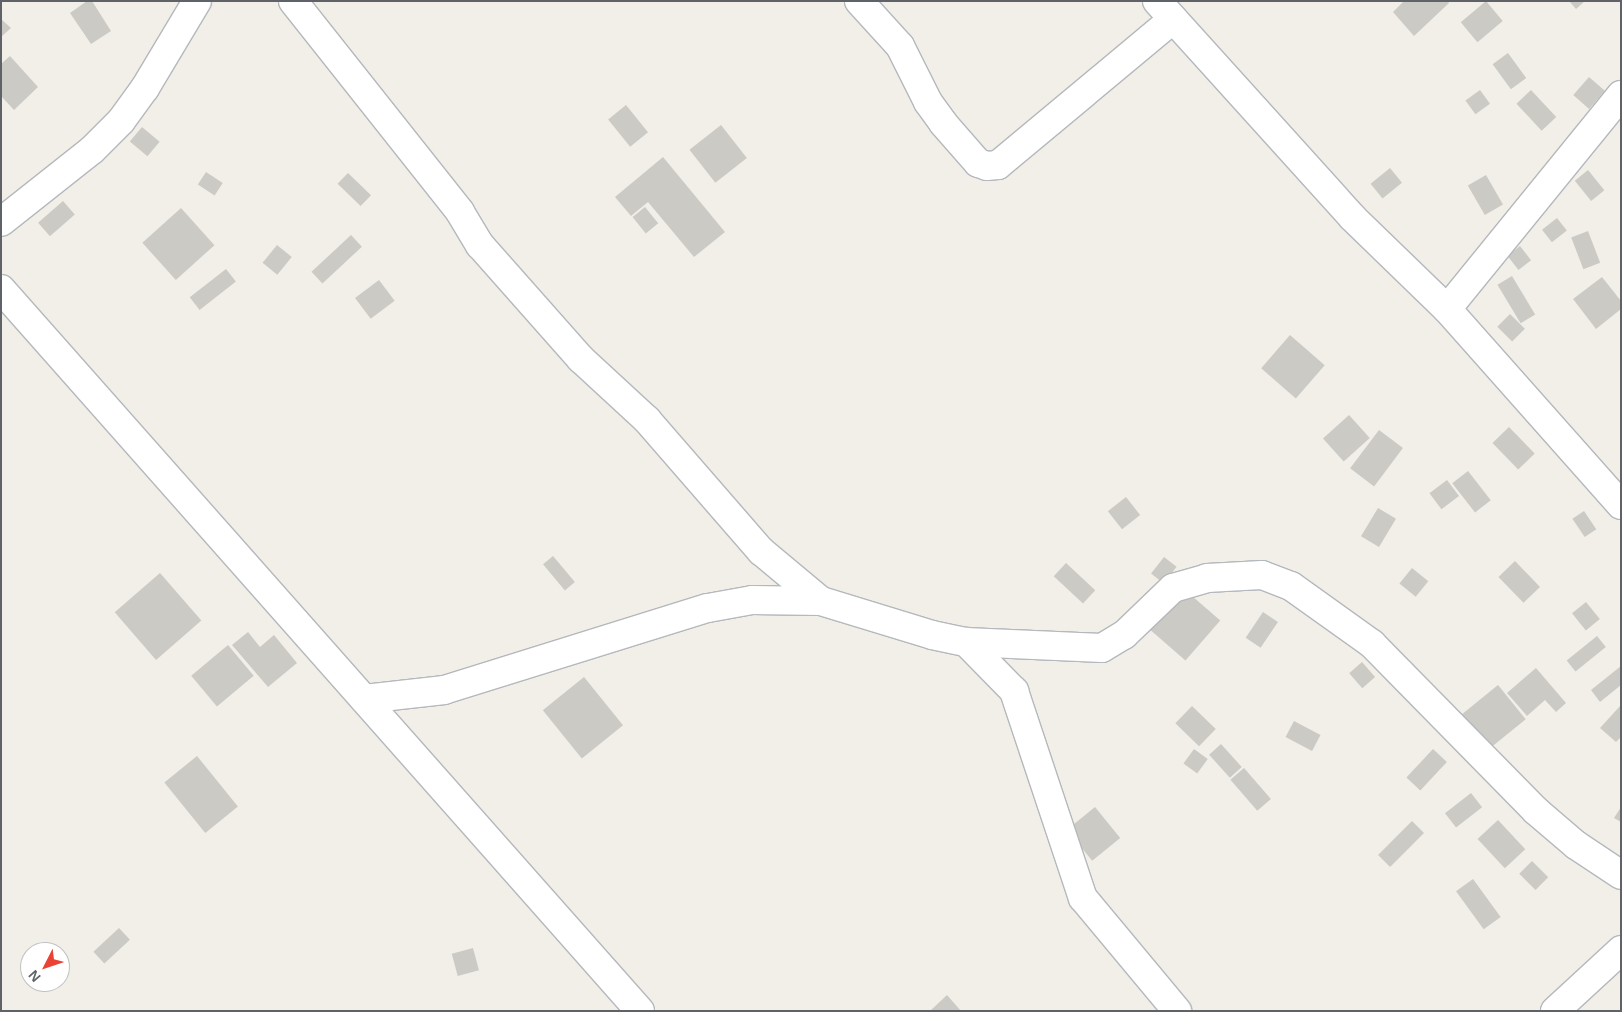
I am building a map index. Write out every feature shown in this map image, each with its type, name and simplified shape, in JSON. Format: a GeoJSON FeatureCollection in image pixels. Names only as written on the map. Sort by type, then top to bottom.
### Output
{"type":"FeatureCollection","features":[{"type":"Feature","properties":{"kind":"street"},"geometry":{"type":"LineString","coordinates":[[1,222],[92,150],[122,121],[146,88],[198,1]]}},
{"type":"Feature","properties":{"kind":"street"},"geometry":{"type":"LineString","coordinates":[[293,1],[460,212],[480,245],[581,358],[647,420],[762,551],[820,601]]}},
{"type":"Feature","properties":{"kind":"street"},"geometry":{"type":"LineString","coordinates":[[859,1],[900,46],[928,102],[943,123],[978,163],[987,166],[998,164],[1165,10],[1354,218],[1447,309],[1621,505]]}},
{"type":"Feature","properties":{"kind":"street"},"geometry":{"type":"LineString","coordinates":[[1447,309],[1621,95]]}},
{"type":"Feature","properties":{"kind":"street"},"geometry":{"type":"LineString","coordinates":[[1,289],[640,1011]]}},
{"type":"Feature","properties":{"kind":"street"},"geometry":{"type":"LineString","coordinates":[[364,698],[444,690],[708,608],[752,600],[820,601],[932,635],[966,642],[1102,648],[1124,635],[1173,588],[1207,578],[1262,575],[1290,586],[1372,644],[1535,810],[1576,845],[1621,875]]}},
{"type":"Feature","properties":{"kind":"street"},"geometry":{"type":"LineString","coordinates":[[966,642],[1014,691],[1083,898],[1176,1011]]}},
{"type":"Feature","properties":{"kind":"street"},"geometry":{"type":"LineString","coordinates":[[1555,1011],[1621,950]]}},
{"type":"Feature","properties":{"kind":"building"},"geometry":{"type":"Polygon","coordinates":[[[87,1],[92,1],[111,31],[91,44],[70,13],[87,1]]]}},
{"type":"Feature","properties":{"kind":"building"},"geometry":{"type":"Polygon","coordinates":[[[1404,1],[1448,1],[1449,3],[1414,36],[1393,12],[1404,1]]]}},
{"type":"Feature","properties":{"kind":"building"},"geometry":{"type":"Polygon","coordinates":[[[1486,1],[1503,21],[1477,42],[1461,22],[1486,1]]]}},
{"type":"Feature","properties":{"kind":"building"},"geometry":{"type":"Polygon","coordinates":[[[1569,1],[1585,1],[1576,9],[1569,1]]]}},
{"type":"Feature","properties":{"kind":"building"},"geometry":{"type":"Polygon","coordinates":[[[1,19],[11,28],[1,37],[1,19]]]}},
{"type":"Feature","properties":{"kind":"building"},"geometry":{"type":"Polygon","coordinates":[[[1508,53],[1526,78],[1511,89],[1493,64],[1508,53]]]}},
{"type":"Feature","properties":{"kind":"building"},"geometry":{"type":"Polygon","coordinates":[[[10,56],[38,87],[14,110],[1,96],[1,64],[10,56]]]}},
{"type":"Feature","properties":{"kind":"building"},"geometry":{"type":"Polygon","coordinates":[[[1589,77],[1605,91],[1589,109],[1573,95],[1589,77]]]}},
{"type":"Feature","properties":{"kind":"building"},"geometry":{"type":"Polygon","coordinates":[[[1480,90],[1490,104],[1475,114],[1465,101],[1480,90]]]}},
{"type":"Feature","properties":{"kind":"building"},"geometry":{"type":"Polygon","coordinates":[[[1531,90],[1556,117],[1542,131],[1516,104],[1531,90]]]}},
{"type":"Feature","properties":{"kind":"building"},"geometry":{"type":"Polygon","coordinates":[[[626,105],[648,132],[630,147],[608,119],[626,105]]]}},
{"type":"Feature","properties":{"kind":"building"},"geometry":{"type":"Polygon","coordinates":[[[721,125],[747,158],[715,183],[689,150],[721,125]]]}},
{"type":"Feature","properties":{"kind":"building"},"geometry":{"type":"Polygon","coordinates":[[[142,127],[160,142],[147,156],[130,142],[142,127]]]}},
{"type":"Feature","properties":{"kind":"building"},"geometry":{"type":"Polygon","coordinates":[[[663,157],[725,232],[694,257],[648,202],[631,216],[615,197],[663,157]]]}},
{"type":"Feature","properties":{"kind":"building"},"geometry":{"type":"Polygon","coordinates":[[[1390,168],[1402,183],[1383,198],[1371,184],[1390,168]]]}},
{"type":"Feature","properties":{"kind":"building"},"geometry":{"type":"Polygon","coordinates":[[[1588,170],[1604,190],[1591,201],[1575,181],[1588,170]]]}},
{"type":"Feature","properties":{"kind":"building"},"geometry":{"type":"Polygon","coordinates":[[[206,172],[223,183],[215,195],[198,185],[206,172]]]}},
{"type":"Feature","properties":{"kind":"building"},"geometry":{"type":"Polygon","coordinates":[[[348,173],[371,195],[361,206],[338,184],[348,173]]]}},
{"type":"Feature","properties":{"kind":"building"},"geometry":{"type":"Polygon","coordinates":[[[1486,175],[1503,204],[1485,215],[1468,186],[1486,175]]]}},
{"type":"Feature","properties":{"kind":"building"},"geometry":{"type":"Polygon","coordinates":[[[63,201],[75,215],[50,236],[38,223],[63,201]]]}},
{"type":"Feature","properties":{"kind":"building"},"geometry":{"type":"Polygon","coordinates":[[[645,207],[658,223],[646,233],[633,217],[645,207]]]}},
{"type":"Feature","properties":{"kind":"building"},"geometry":{"type":"Polygon","coordinates":[[[181,208],[214,245],[176,280],[142,243],[181,208]]]}},
{"type":"Feature","properties":{"kind":"building"},"geometry":{"type":"Polygon","coordinates":[[[1557,218],[1567,231],[1552,242],[1542,230],[1557,218]]]}},
{"type":"Feature","properties":{"kind":"building"},"geometry":{"type":"Polygon","coordinates":[[[1588,231],[1600,263],[1583,269],[1571,237],[1588,231]]]}},
{"type":"Feature","properties":{"kind":"building"},"geometry":{"type":"Polygon","coordinates":[[[351,235],[362,247],[322,284],[312,272],[351,235]]]}},
{"type":"Feature","properties":{"kind":"building"},"geometry":{"type":"Polygon","coordinates":[[[277,245],[292,257],[277,275],[263,263],[277,245]]]}},
{"type":"Feature","properties":{"kind":"building"},"geometry":{"type":"Polygon","coordinates":[[[1520,246],[1531,260],[1518,270],[1507,256],[1520,246]]]}},
{"type":"Feature","properties":{"kind":"building"},"geometry":{"type":"Polygon","coordinates":[[[226,269],[236,282],[200,310],[190,297],[226,269]]]}},
{"type":"Feature","properties":{"kind":"building"},"geometry":{"type":"Polygon","coordinates":[[[1512,276],[1535,315],[1521,323],[1497,285],[1512,276]]]}},
{"type":"Feature","properties":{"kind":"building"},"geometry":{"type":"Polygon","coordinates":[[[1602,277],[1621,301],[1621,309],[1596,329],[1573,299],[1602,277]]]}},
{"type":"Feature","properties":{"kind":"building"},"geometry":{"type":"Polygon","coordinates":[[[379,280],[395,301],[371,319],[355,298],[379,280]]]}},
{"type":"Feature","properties":{"kind":"building"},"geometry":{"type":"Polygon","coordinates":[[[1510,314],[1525,329],[1512,342],[1497,327],[1510,314]]]}},
{"type":"Feature","properties":{"kind":"building"},"geometry":{"type":"Polygon","coordinates":[[[1290,335],[1325,365],[1296,398],[1261,368],[1290,335]]]}},
{"type":"Feature","properties":{"kind":"building"},"geometry":{"type":"Polygon","coordinates":[[[1349,415],[1370,438],[1344,461],[1323,438],[1349,415]]]}},
{"type":"Feature","properties":{"kind":"building"},"geometry":{"type":"Polygon","coordinates":[[[1509,427],[1535,454],[1518,470],[1492,443],[1509,427]]]}},
{"type":"Feature","properties":{"kind":"building"},"geometry":{"type":"Polygon","coordinates":[[[1379,430],[1403,448],[1374,486],[1350,468],[1379,430]]]}},
{"type":"Feature","properties":{"kind":"building"},"geometry":{"type":"Polygon","coordinates":[[[1468,471],[1491,500],[1475,512],[1452,483],[1468,471]]]}},
{"type":"Feature","properties":{"kind":"building"},"geometry":{"type":"Polygon","coordinates":[[[1447,480],[1459,496],[1441,509],[1429,493],[1447,480]]]}},
{"type":"Feature","properties":{"kind":"building"},"geometry":{"type":"Polygon","coordinates":[[[1126,497],[1140,515],[1122,529],[1108,511],[1126,497]]]}},
{"type":"Feature","properties":{"kind":"building"},"geometry":{"type":"Polygon","coordinates":[[[1378,508],[1396,519],[1379,547],[1361,536],[1378,508]]]}},
{"type":"Feature","properties":{"kind":"building"},"geometry":{"type":"Polygon","coordinates":[[[1584,511],[1596,529],[1585,537],[1572,519],[1584,511]]]}},
{"type":"Feature","properties":{"kind":"building"},"geometry":{"type":"Polygon","coordinates":[[[553,556],[575,582],[565,590],[543,564],[553,556]]]}},
{"type":"Feature","properties":{"kind":"building"},"geometry":{"type":"Polygon","coordinates":[[[1164,557],[1177,567],[1164,583],[1151,574],[1164,557]]]}},
{"type":"Feature","properties":{"kind":"building"},"geometry":{"type":"Polygon","coordinates":[[[1515,561],[1540,587],[1523,603],[1498,577],[1515,561]]]}},
{"type":"Feature","properties":{"kind":"building"},"geometry":{"type":"Polygon","coordinates":[[[1066,563],[1095,590],[1083,603],[1054,576],[1066,563]]]}},
{"type":"Feature","properties":{"kind":"building"},"geometry":{"type":"Polygon","coordinates":[[[1412,568],[1428,581],[1416,597],[1399,584],[1412,568]]]}},
{"type":"Feature","properties":{"kind":"building"},"geometry":{"type":"Polygon","coordinates":[[[160,573],[201,621],[156,660],[115,612],[160,573]]]}},
{"type":"Feature","properties":{"kind":"building"},"geometry":{"type":"Polygon","coordinates":[[[1184,589],[1220,620],[1185,660],[1149,629],[1184,589]]]}},
{"type":"Feature","properties":{"kind":"building"},"geometry":{"type":"Polygon","coordinates":[[[1586,602],[1600,619],[1586,630],[1572,613],[1586,602]]]}},
{"type":"Feature","properties":{"kind":"building"},"geometry":{"type":"Polygon","coordinates":[[[1263,612],[1278,622],[1261,648],[1246,638],[1263,612]]]}},
{"type":"Feature","properties":{"kind":"building"},"geometry":{"type":"Polygon","coordinates":[[[248,632],[260,647],[274,635],[297,663],[268,687],[232,645],[248,632]]]}},
{"type":"Feature","properties":{"kind":"building"},"geometry":{"type":"Polygon","coordinates":[[[1597,636],[1606,647],[1576,671],[1567,661],[1597,636]]]}},
{"type":"Feature","properties":{"kind":"building"},"geometry":{"type":"Polygon","coordinates":[[[228,645],[254,676],[217,706],[191,676],[228,645]]]}},
{"type":"Feature","properties":{"kind":"building"},"geometry":{"type":"Polygon","coordinates":[[[1362,662],[1375,677],[1362,688],[1349,673],[1362,662]]]}},
{"type":"Feature","properties":{"kind":"building"},"geometry":{"type":"Polygon","coordinates":[[[1621,666],[1621,685],[1600,702],[1591,690],[1621,666]]]}},
{"type":"Feature","properties":{"kind":"building"},"geometry":{"type":"Polygon","coordinates":[[[1536,668],[1566,703],[1556,712],[1545,700],[1527,716],[1507,693],[1536,668]]]}},
{"type":"Feature","properties":{"kind":"building"},"geometry":{"type":"Polygon","coordinates":[[[584,677],[623,725],[582,759],[543,710],[584,677]]]}},
{"type":"Feature","properties":{"kind":"building"},"geometry":{"type":"Polygon","coordinates":[[[1498,685],[1526,719],[1490,748],[1462,714],[1498,685]]]}},
{"type":"Feature","properties":{"kind":"building"},"geometry":{"type":"Polygon","coordinates":[[[1621,705],[1621,737],[1616,742],[1600,728],[1621,705]]]}},
{"type":"Feature","properties":{"kind":"building"},"geometry":{"type":"Polygon","coordinates":[[[1192,706],[1216,729],[1199,746],[1175,723],[1192,706]]]}},
{"type":"Feature","properties":{"kind":"building"},"geometry":{"type":"Polygon","coordinates":[[[1294,721],[1320,735],[1312,751],[1286,737],[1294,721]]]}},
{"type":"Feature","properties":{"kind":"building"},"geometry":{"type":"Polygon","coordinates":[[[1221,744],[1242,767],[1230,778],[1209,755],[1221,744]]]}},
{"type":"Feature","properties":{"kind":"building"},"geometry":{"type":"Polygon","coordinates":[[[1194,749],[1208,759],[1197,774],[1183,764],[1194,749]]]}},
{"type":"Feature","properties":{"kind":"building"},"geometry":{"type":"Polygon","coordinates":[[[1433,749],[1447,762],[1420,790],[1406,778],[1433,749]]]}},
{"type":"Feature","properties":{"kind":"building"},"geometry":{"type":"Polygon","coordinates":[[[197,756],[238,807],[205,833],[164,782],[197,756]]]}},
{"type":"Feature","properties":{"kind":"building"},"geometry":{"type":"Polygon","coordinates":[[[1244,768],[1271,799],[1257,811],[1230,780],[1244,768]]]}},
{"type":"Feature","properties":{"kind":"building"},"geometry":{"type":"Polygon","coordinates":[[[1471,793],[1482,807],[1456,828],[1445,813],[1471,793]]]}},
{"type":"Feature","properties":{"kind":"building"},"geometry":{"type":"Polygon","coordinates":[[[1095,807],[1120,838],[1092,861],[1067,830],[1095,807]]]}},
{"type":"Feature","properties":{"kind":"building"},"geometry":{"type":"Polygon","coordinates":[[[1621,807],[1621,822],[1614,818],[1621,807]]]}},
{"type":"Feature","properties":{"kind":"building"},"geometry":{"type":"Polygon","coordinates":[[[1498,820],[1525,849],[1505,868],[1478,839],[1498,820]]]}},
{"type":"Feature","properties":{"kind":"building"},"geometry":{"type":"Polygon","coordinates":[[[1412,821],[1424,833],[1390,867],[1378,855],[1412,821]]]}},
{"type":"Feature","properties":{"kind":"building"},"geometry":{"type":"Polygon","coordinates":[[[1532,861],[1548,877],[1536,890],[1519,874],[1532,861]]]}},
{"type":"Feature","properties":{"kind":"building"},"geometry":{"type":"Polygon","coordinates":[[[1473,879],[1501,917],[1484,929],[1456,891],[1473,879]]]}},
{"type":"Feature","properties":{"kind":"building"},"geometry":{"type":"Polygon","coordinates":[[[119,928],[130,940],[104,964],[93,952],[119,928]]]}},
{"type":"Feature","properties":{"kind":"building"},"geometry":{"type":"Polygon","coordinates":[[[473,948],[479,970],[458,976],[452,954],[473,948]]]}},
{"type":"Feature","properties":{"kind":"building"},"geometry":{"type":"Polygon","coordinates":[[[947,995],[961,1011],[930,1011],[947,995]]]}}]}
